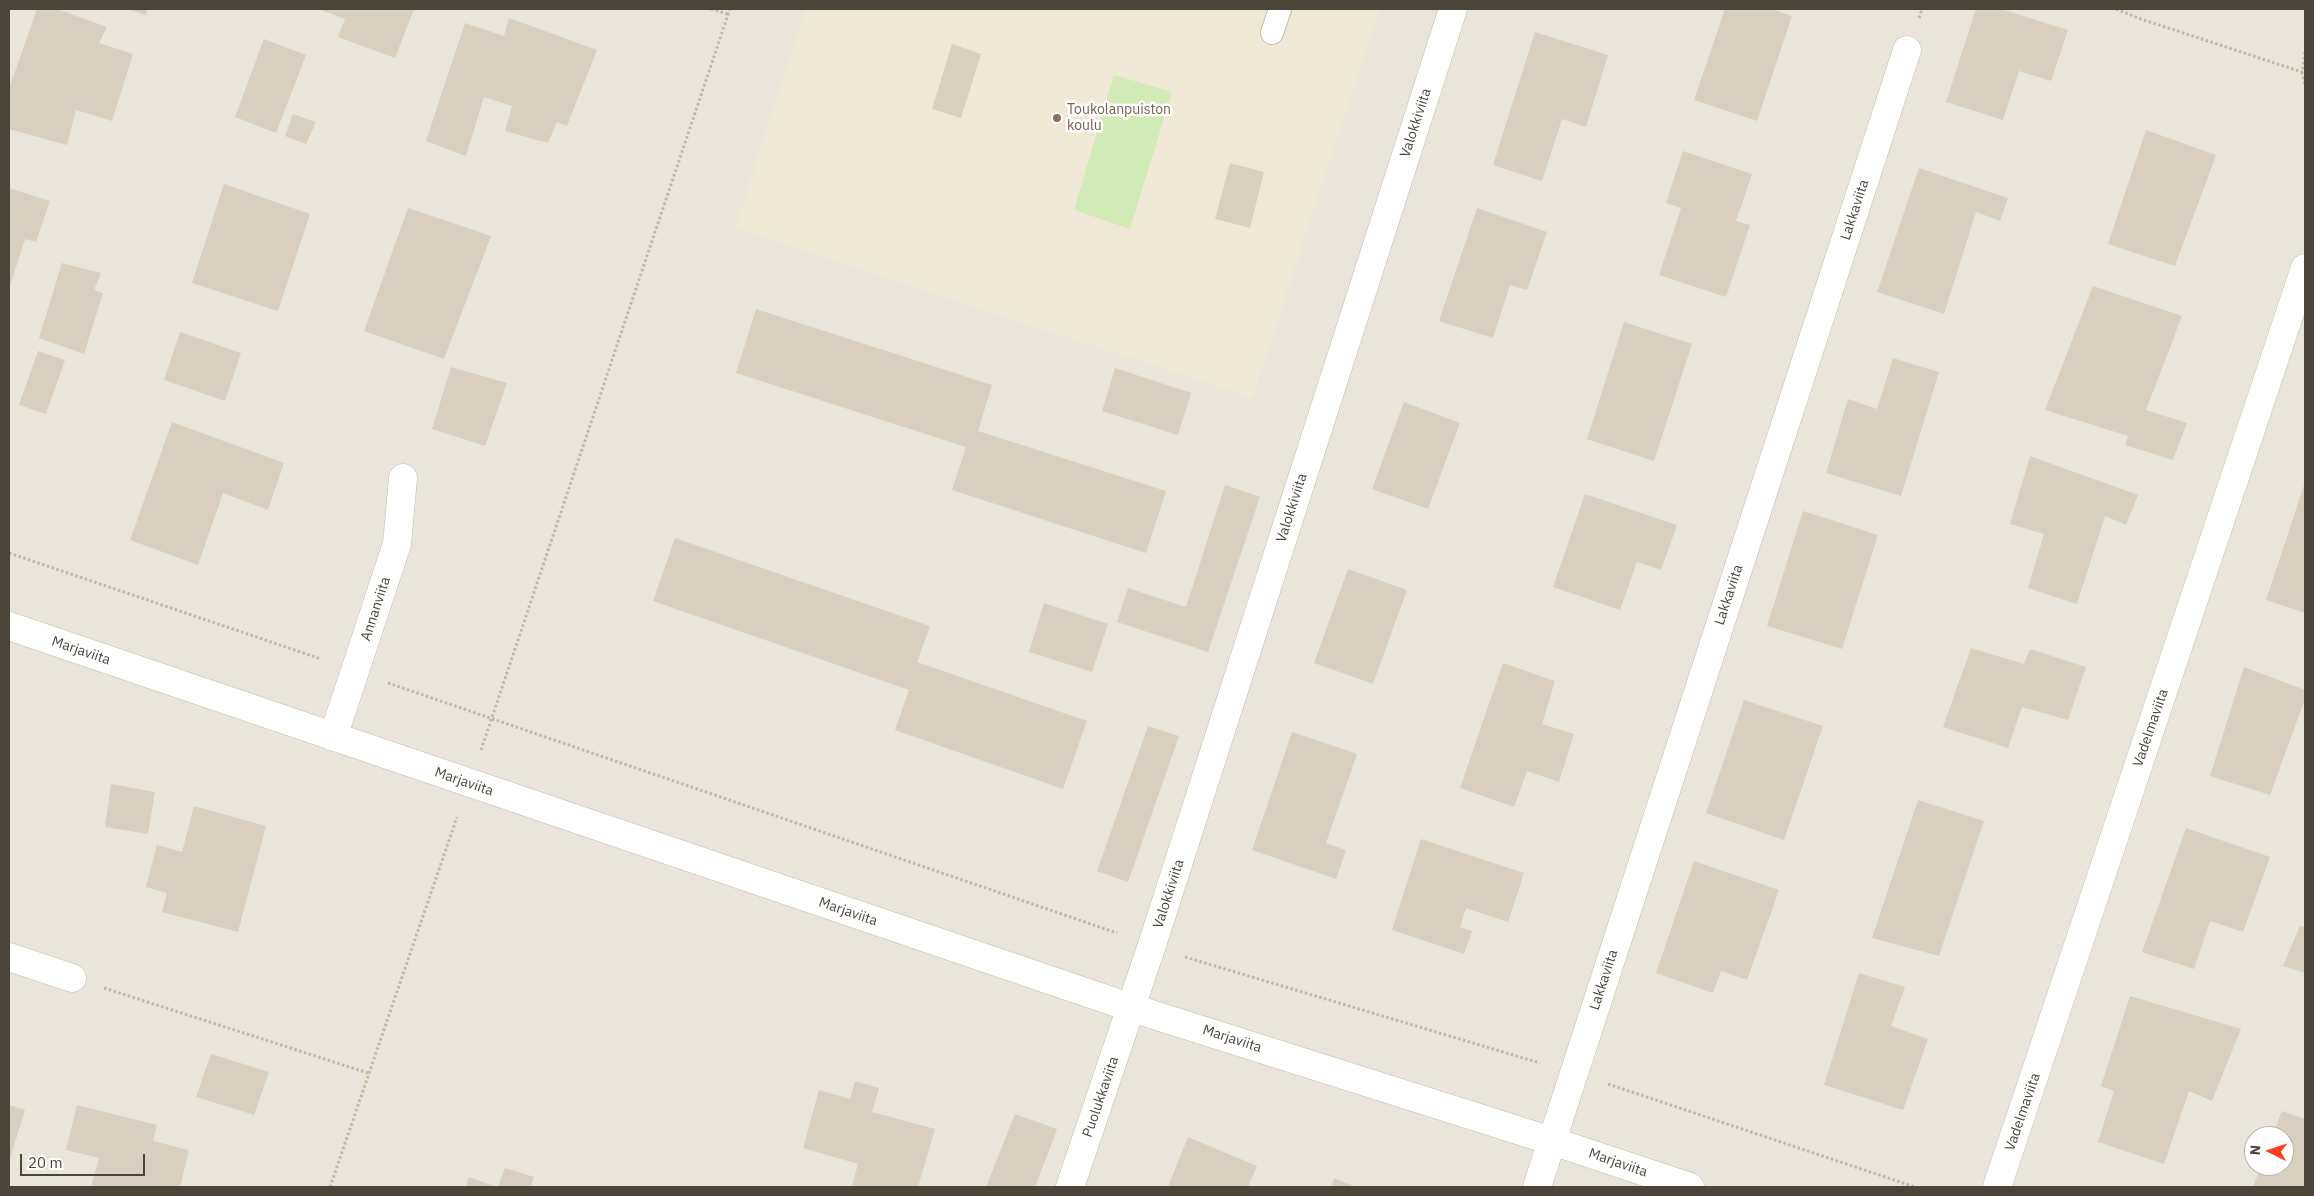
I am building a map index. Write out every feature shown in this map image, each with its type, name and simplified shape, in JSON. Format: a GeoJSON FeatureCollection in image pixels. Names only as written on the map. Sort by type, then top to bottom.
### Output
{"type":"FeatureCollection","features":[{"type":"Feature","properties":{"kind":"street","name":"Valokkiviita"},"geometry":{"type":"LineString","coordinates":[[1132,1008],[1453,9]]}},
{"type":"Feature","properties":{"kind":"street","name":"Lakkaviita"},"geometry":{"type":"LineString","coordinates":[[1537,1187],[1907,50]]}},
{"type":"Feature","properties":{"kind":"street","name":"Vadelmaviita"},"geometry":{"type":"LineString","coordinates":[[1998,1187],[2305,268]]}},
{"type":"Feature","properties":{"kind":"street","name":"Annanviita"},"geometry":{"type":"LineString","coordinates":[[332,737],[397,544],[403,478]]}},
{"type":"Feature","properties":{"kind":"street","name":"Marjaviita"},"geometry":{"type":"LineString","coordinates":[[9,626],[1132,1008],[1552,1141],[1690,1187]]}},
{"type":"Feature","properties":{"kind":"street"},"geometry":{"type":"LineString","coordinates":[[9,957],[72,978]]}},
{"type":"Feature","properties":{"kind":"street","name":"Puolukkaviita"},"geometry":{"type":"LineString","coordinates":[[1070,1187],[1132,1008]]}},
{"type":"Feature","properties":{"kind":"lane"},"geometry":{"type":"LineString","coordinates":[[1272,33],[1280,9]]}},
{"type":"Feature","properties":{"kind":"path"},"geometry":{"type":"LineString","coordinates":[[711,9],[728,14]]}},
{"type":"Feature","properties":{"kind":"path"},"geometry":{"type":"LineString","coordinates":[[330,1187],[492,718],[730,9]]}},
{"type":"Feature","properties":{"kind":"path"},"geometry":{"type":"LineString","coordinates":[[2116,9],[2141,20],[2304,73]]}},
{"type":"Feature","properties":{"kind":"path"},"geometry":{"type":"LineString","coordinates":[[2305,52],[2305,84]]}},
{"type":"Feature","properties":{"kind":"path"},"geometry":{"type":"LineString","coordinates":[[9,553],[1190,959],[1574,1072],[1915,1187]]}},
{"type":"Feature","properties":{"kind":"path"},"geometry":{"type":"LineString","coordinates":[[72,978],[368,1073]]}},
{"type":"Feature","properties":{"kind":"shaded area"},"geometry":{"type":"Polygon","coordinates":[[[9,9],[2305,9],[2305,1187],[9,1187],[9,9]]]}},
{"type":"Feature","properties":{"kind":"shaded area","name":"Toukolanpuiston koulu"},"geometry":{"type":"Polygon","coordinates":[[[806,9],[1380,9],[1252,398],[735,228],[806,9]]]}},
{"type":"Feature","properties":{"kind":"green space"},"geometry":{"type":"Polygon","coordinates":[[[1114,75],[1172,92],[1130,229],[1074,210],[1114,75]]]}},
{"type":"Feature","properties":{"kind":"building"},"geometry":{"type":"Polygon","coordinates":[[[37,9],[57,9],[107,27],[99,43],[133,54],[112,121],[76,110],[67,145],[9,129],[9,89],[37,9]]]}},
{"type":"Feature","properties":{"kind":"building"},"geometry":{"type":"Polygon","coordinates":[[[128,9],[148,9],[146,15],[128,9]]]}},
{"type":"Feature","properties":{"kind":"building"},"geometry":{"type":"Polygon","coordinates":[[[318,9],[414,9],[395,58],[338,37],[345,19],[318,9]]]}},
{"type":"Feature","properties":{"kind":"building"},"geometry":{"type":"Polygon","coordinates":[[[1725,9],[1771,9],[1792,16],[1757,121],[1694,100],[1725,9]]]}},
{"type":"Feature","properties":{"kind":"building"},"geometry":{"type":"Polygon","coordinates":[[[1976,9],[2001,9],[2068,30],[2051,81],[2019,71],[2003,120],[1946,102],[1976,9]]]}},
{"type":"Feature","properties":{"kind":"building"},"geometry":{"type":"Polygon","coordinates":[[[509,18],[597,50],[567,126],[557,122],[548,143],[505,131],[512,106],[484,97],[466,156],[426,141],[465,23],[504,36],[509,18]]]}},
{"type":"Feature","properties":{"kind":"building"},"geometry":{"type":"Polygon","coordinates":[[[1535,32],[1608,55],[1586,127],[1562,119],[1542,181],[1493,165],[1535,32]]]}},
{"type":"Feature","properties":{"kind":"building"},"geometry":{"type":"Polygon","coordinates":[[[264,39],[306,55],[276,133],[235,117],[264,39]]]}},
{"type":"Feature","properties":{"kind":"building"},"geometry":{"type":"Polygon","coordinates":[[[952,44],[981,54],[961,118],[932,109],[952,44]]]}},
{"type":"Feature","properties":{"kind":"building"},"geometry":{"type":"Polygon","coordinates":[[[293,114],[316,122],[306,144],[285,136],[293,114]]]}},
{"type":"Feature","properties":{"kind":"building"},"geometry":{"type":"Polygon","coordinates":[[[2146,130],[2216,155],[2175,266],[2108,244],[2146,130]]]}},
{"type":"Feature","properties":{"kind":"building"},"geometry":{"type":"Polygon","coordinates":[[[1683,151],[1752,174],[1736,221],[1750,225],[1726,297],[1659,275],[1681,208],[1666,203],[1683,151]]]}},
{"type":"Feature","properties":{"kind":"building"},"geometry":{"type":"Polygon","coordinates":[[[1230,163],[1264,172],[1250,228],[1215,219],[1230,163]]]}},
{"type":"Feature","properties":{"kind":"building"},"geometry":{"type":"Polygon","coordinates":[[[1919,168],[2008,198],[2000,221],[1976,212],[1944,314],[1877,292],[1919,168]]]}},
{"type":"Feature","properties":{"kind":"building"},"geometry":{"type":"Polygon","coordinates":[[[224,184],[310,214],[278,311],[192,283],[224,184]]]}},
{"type":"Feature","properties":{"kind":"building"},"geometry":{"type":"Polygon","coordinates":[[[9,188],[50,201],[36,242],[25,239],[9,289],[9,188]]]}},
{"type":"Feature","properties":{"kind":"building"},"geometry":{"type":"Polygon","coordinates":[[[408,208],[491,236],[444,359],[364,331],[408,208]]]}},
{"type":"Feature","properties":{"kind":"building"},"geometry":{"type":"Polygon","coordinates":[[[1477,208],[1547,232],[1527,290],[1510,285],[1493,338],[1439,321],[1477,208]]]}},
{"type":"Feature","properties":{"kind":"building"},"geometry":{"type":"Polygon","coordinates":[[[62,263],[101,273],[94,290],[103,293],[84,354],[39,338],[62,263]]]}},
{"type":"Feature","properties":{"kind":"building"},"geometry":{"type":"Polygon","coordinates":[[[2093,286],[2182,316],[2146,410],[2187,423],[2173,460],[2125,445],[2128,436],[2045,410],[2093,286]]]}},
{"type":"Feature","properties":{"kind":"building"},"geometry":{"type":"Polygon","coordinates":[[[756,309],[992,385],[978,431],[1166,491],[1146,553],[952,490],[966,447],[736,373],[756,309]]]}},
{"type":"Feature","properties":{"kind":"building"},"geometry":{"type":"Polygon","coordinates":[[[1624,322],[1692,344],[1654,461],[1587,439],[1624,322]]]}},
{"type":"Feature","properties":{"kind":"building"},"geometry":{"type":"Polygon","coordinates":[[[180,332],[241,353],[225,401],[164,380],[180,332]]]}},
{"type":"Feature","properties":{"kind":"building"},"geometry":{"type":"Polygon","coordinates":[[[38,351],[65,360],[46,414],[19,405],[38,351]]]}},
{"type":"Feature","properties":{"kind":"building"},"geometry":{"type":"Polygon","coordinates":[[[1893,358],[1939,372],[1901,496],[1826,473],[1848,399],[1877,409],[1893,358]]]}},
{"type":"Feature","properties":{"kind":"building"},"geometry":{"type":"Polygon","coordinates":[[[451,367],[507,383],[485,446],[432,429],[451,367]]]}},
{"type":"Feature","properties":{"kind":"building"},"geometry":{"type":"Polygon","coordinates":[[[1115,368],[1191,393],[1178,435],[1102,411],[1115,368]]]}},
{"type":"Feature","properties":{"kind":"building"},"geometry":{"type":"Polygon","coordinates":[[[1404,402],[1460,423],[1428,509],[1372,489],[1404,402]]]}},
{"type":"Feature","properties":{"kind":"building"},"geometry":{"type":"Polygon","coordinates":[[[172,422],[284,463],[268,510],[223,493],[198,565],[130,540],[172,422]]]}},
{"type":"Feature","properties":{"kind":"building"},"geometry":{"type":"Polygon","coordinates":[[[2030,456],[2138,495],[2126,525],[2105,516],[2077,604],[2028,588],[2044,534],[2010,524],[2030,456]]]}},
{"type":"Feature","properties":{"kind":"building"},"geometry":{"type":"Polygon","coordinates":[[[2305,482],[2305,613],[2266,600],[2305,482]]]}},
{"type":"Feature","properties":{"kind":"building"},"geometry":{"type":"Polygon","coordinates":[[[1225,485],[1260,497],[1208,652],[1117,622],[1128,588],[1186,607],[1225,485]]]}},
{"type":"Feature","properties":{"kind":"building"},"geometry":{"type":"Polygon","coordinates":[[[1585,494],[1677,525],[1661,570],[1637,562],[1620,610],[1553,587],[1585,494]]]}},
{"type":"Feature","properties":{"kind":"building"},"geometry":{"type":"Polygon","coordinates":[[[1803,511],[1878,535],[1842,649],[1767,626],[1803,511]]]}},
{"type":"Feature","properties":{"kind":"building"},"geometry":{"type":"Polygon","coordinates":[[[675,538],[930,626],[917,662],[1087,721],[1063,789],[895,730],[909,690],[653,601],[675,538]]]}},
{"type":"Feature","properties":{"kind":"building"},"geometry":{"type":"Polygon","coordinates":[[[1348,569],[1407,590],[1373,684],[1314,663],[1348,569]]]}},
{"type":"Feature","properties":{"kind":"building"},"geometry":{"type":"Polygon","coordinates":[[[1044,603],[1108,624],[1092,672],[1029,652],[1044,603]]]}},
{"type":"Feature","properties":{"kind":"building"},"geometry":{"type":"Polygon","coordinates":[[[1971,648],[2024,664],[2030,649],[2086,667],[2068,720],[2022,707],[2008,748],[1943,727],[1971,648]]]}},
{"type":"Feature","properties":{"kind":"building"},"geometry":{"type":"Polygon","coordinates":[[[1503,663],[1555,681],[1542,724],[1574,734],[1559,782],[1527,771],[1514,807],[1460,788],[1503,663]]]}},
{"type":"Feature","properties":{"kind":"building"},"geometry":{"type":"Polygon","coordinates":[[[2244,667],[2305,690],[2305,699],[2270,795],[2210,776],[2244,667]]]}},
{"type":"Feature","properties":{"kind":"building"},"geometry":{"type":"Polygon","coordinates":[[[1744,700],[1823,726],[1784,840],[1706,813],[1744,700]]]}},
{"type":"Feature","properties":{"kind":"building"},"geometry":{"type":"Polygon","coordinates":[[[1148,726],[1179,736],[1128,882],[1097,871],[1148,726]]]}},
{"type":"Feature","properties":{"kind":"building"},"geometry":{"type":"Polygon","coordinates":[[[1292,732],[1357,754],[1326,843],[1346,850],[1336,879],[1252,850],[1292,732]]]}},
{"type":"Feature","properties":{"kind":"building"},"geometry":{"type":"Polygon","coordinates":[[[111,784],[155,792],[148,834],[105,827],[111,784]]]}},
{"type":"Feature","properties":{"kind":"building"},"geometry":{"type":"Polygon","coordinates":[[[1918,800],[1984,821],[1939,956],[1872,938],[1918,800]]]}},
{"type":"Feature","properties":{"kind":"building"},"geometry":{"type":"Polygon","coordinates":[[[194,806],[266,826],[238,932],[162,912],[167,893],[146,887],[157,845],[182,852],[194,806]]]}},
{"type":"Feature","properties":{"kind":"building"},"geometry":{"type":"Polygon","coordinates":[[[2186,828],[2270,857],[2243,932],[2210,921],[2194,969],[2142,952],[2186,828]]]}},
{"type":"Feature","properties":{"kind":"building"},"geometry":{"type":"Polygon","coordinates":[[[1421,839],[1524,873],[1508,922],[1466,908],[1460,927],[1472,931],[1464,954],[1392,930],[1421,839]]]}},
{"type":"Feature","properties":{"kind":"building"},"geometry":{"type":"Polygon","coordinates":[[[1694,861],[1779,890],[1747,980],[1721,971],[1713,993],[1656,973],[1694,861]]]}},
{"type":"Feature","properties":{"kind":"building"},"geometry":{"type":"Polygon","coordinates":[[[2300,926],[2305,927],[2305,973],[2283,966],[2300,926]]]}},
{"type":"Feature","properties":{"kind":"building"},"geometry":{"type":"Polygon","coordinates":[[[1859,973],[1905,987],[1891,1026],[1928,1039],[1903,1110],[1824,1085],[1859,973]]]}},
{"type":"Feature","properties":{"kind":"building"},"geometry":{"type":"Polygon","coordinates":[[[2130,996],[2241,1029],[2212,1101],[2189,1091],[2164,1164],[2098,1142],[2114,1091],[2101,1086],[2130,996]]]}},
{"type":"Feature","properties":{"kind":"building"},"geometry":{"type":"Polygon","coordinates":[[[211,1054],[269,1072],[254,1115],[196,1097],[211,1054]]]}},
{"type":"Feature","properties":{"kind":"building"},"geometry":{"type":"Polygon","coordinates":[[[855,1081],[879,1088],[872,1112],[935,1129],[918,1187],[852,1186],[858,1164],[803,1148],[819,1090],[850,1099],[855,1081]]]}},
{"type":"Feature","properties":{"kind":"building"},"geometry":{"type":"Polygon","coordinates":[[[9,1105],[25,1110],[9,1162],[9,1105]]]}},
{"type":"Feature","properties":{"kind":"building"},"geometry":{"type":"Polygon","coordinates":[[[77,1105],[157,1125],[153,1141],[189,1150],[180,1187],[91,1187],[99,1158],[66,1150],[77,1105]]]}},
{"type":"Feature","properties":{"kind":"building"},"geometry":{"type":"Polygon","coordinates":[[[2282,1111],[2305,1119],[2305,1187],[2253,1187],[2257,1176],[2294,1176],[2294,1126],[2276,1126],[2282,1111]]]}},
{"type":"Feature","properties":{"kind":"building"},"geometry":{"type":"Polygon","coordinates":[[[1015,1114],[1057,1129],[1035,1187],[986,1187],[1015,1114]]]}},
{"type":"Feature","properties":{"kind":"building"},"geometry":{"type":"Polygon","coordinates":[[[1188,1137],[1257,1166],[1248,1187],[1168,1187],[1188,1137]]]}},
{"type":"Feature","properties":{"kind":"building"},"geometry":{"type":"Polygon","coordinates":[[[505,1168],[534,1177],[531,1187],[498,1187],[505,1168]]]}},
{"type":"Feature","properties":{"kind":"building"},"geometry":{"type":"Polygon","coordinates":[[[469,1177],[497,1187],[466,1187],[469,1177]]]}},
{"type":"Feature","properties":{"kind":"building"},"geometry":{"type":"Polygon","coordinates":[[[1334,1178],[1356,1187],[1331,1187],[1334,1178]]]}},
{"type":"Feature","properties":{"kind":"place","name":"Toukolanpuiston koulu"},"geometry":{"type":"Point","coordinates":[1057,118]}}]}
